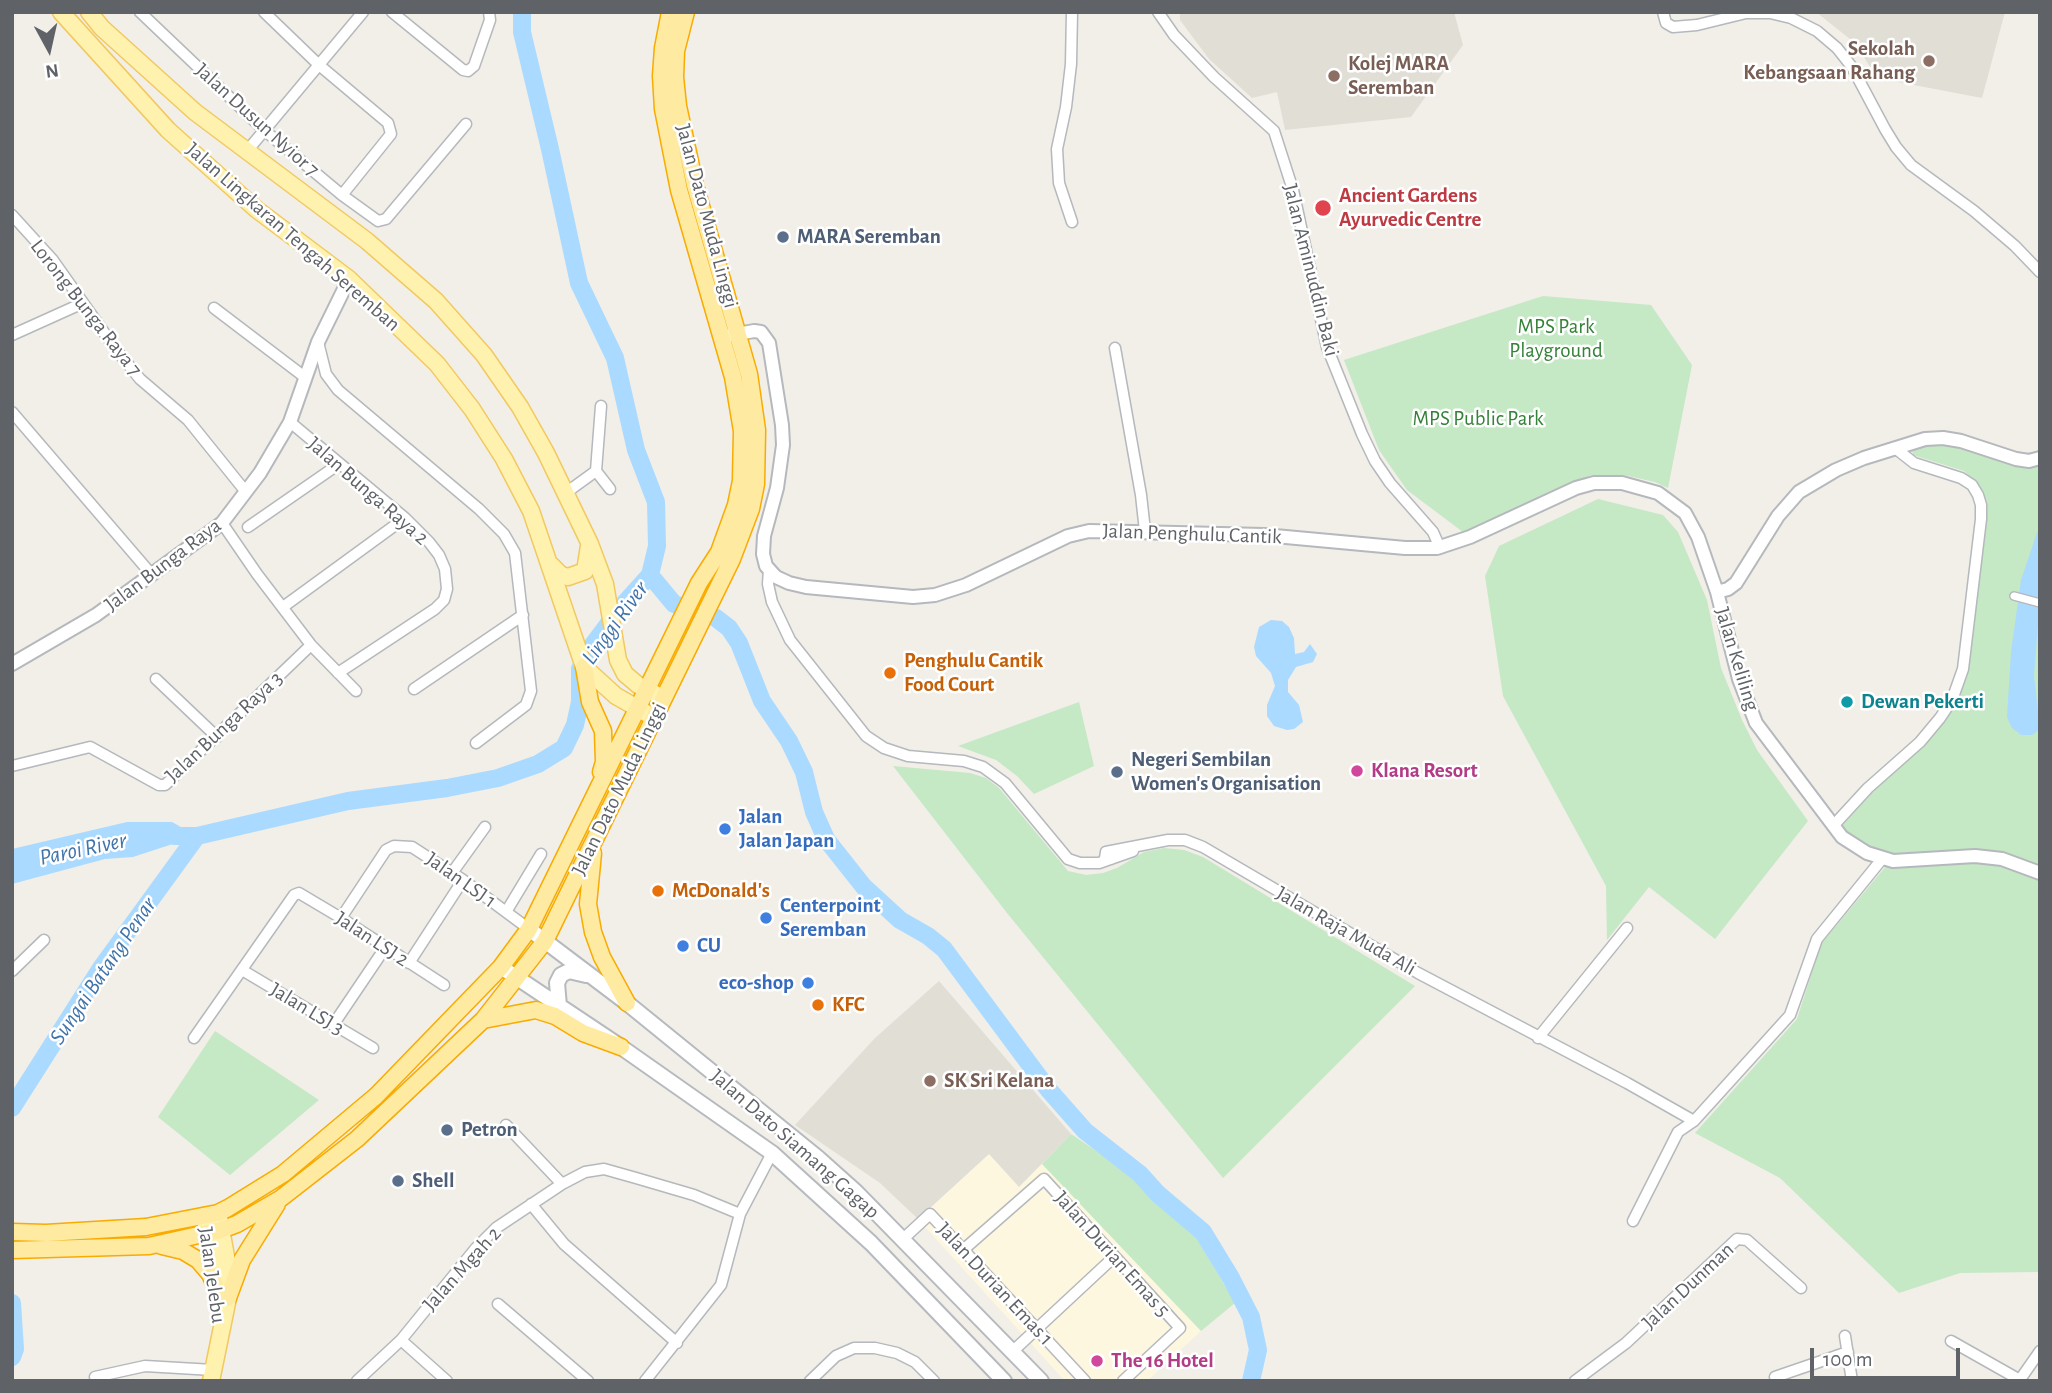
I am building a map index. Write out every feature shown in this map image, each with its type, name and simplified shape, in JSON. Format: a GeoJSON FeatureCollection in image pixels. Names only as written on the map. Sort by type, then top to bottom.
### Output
{"type":"FeatureCollection","features":[{"type":"Feature","properties":{"kind":"highway","name":"Jalan Dato Muda Linggi"},"geometry":{"type":"LineString","coordinates":[[12,1232],[46,1233],[146,1227],[211,1214],[283,1174],[376,1096],[501,967],[529,929],[699,583],[719,552],[729,529],[741,481],[742,431],[738,405],[722,337],[678,190],[663,108],[663,47],[670,12]]}},
{"type":"Feature","properties":{"kind":"highway","name":"Jalan Dato Muda Linggi"},"geometry":{"type":"LineString","coordinates":[[12,1250],[149,1246],[215,1232],[237,1224],[280,1199],[357,1139],[483,1020],[545,941],[743,534],[756,484],[758,444],[754,401],[739,334],[695,185],[678,106],[676,51],[686,12]]}},
{"type":"Feature","properties":{"kind":"highway"},"geometry":{"type":"LineString","coordinates":[[584,667],[590,702],[603,731],[604,762],[596,791]]}},
{"type":"Feature","properties":{"kind":"highway"},"geometry":{"type":"LineString","coordinates":[[595,840],[588,904],[593,932],[602,957],[627,1003]]}},
{"type":"Feature","properties":{"kind":"highway"},"geometry":{"type":"LineString","coordinates":[[483,1020],[536,1010],[555,1016],[583,1033],[621,1047]]}},
{"type":"Feature","properties":{"kind":"highway"},"geometry":{"type":"LineString","coordinates":[[149,1246],[175,1248],[198,1260],[222,1294],[280,1199]]}},
{"type":"Feature","properties":{"kind":"main road","name":"Jalan Lingkaran Tengah Seremban"},"geometry":{"type":"LineString","coordinates":[[61,12],[168,130],[256,209],[349,279],[437,364],[472,409],[531,511],[584,667],[616,696],[653,718]]}},
{"type":"Feature","properties":{"kind":"main road","name":"Jalan Lingkaran Tengah Seremban"},"geometry":{"type":"LineString","coordinates":[[89,12],[102,28],[195,112],[367,241],[436,301],[484,355],[520,407],[566,492],[590,544],[605,584],[618,660],[625,674],[646,690],[663,698]]}},
{"type":"Feature","properties":{"kind":"main road"},"geometry":{"type":"LineString","coordinates":[[551,565],[561,575],[568,577],[584,571],[590,544]]}},
{"type":"Feature","properties":{"kind":"main road","name":"Jalan Dato Siamang Gagap"},"geometry":{"type":"LineString","coordinates":[[529,929],[627,1003],[856,1192],[1041,1381]]}},
{"type":"Feature","properties":{"kind":"main road","name":"Jalan Dato Siamang Gagap"},"geometry":{"type":"LineString","coordinates":[[501,967],[772,1153],[871,1243],[1004,1381]]}},
{"type":"Feature","properties":{"kind":"main road"},"geometry":{"type":"LineString","coordinates":[[559,1006],[557,983],[561,975],[569,971],[592,976]]}},
{"type":"Feature","properties":{"kind":"main road","name":"Jalan Jelebu"},"geometry":{"type":"LineString","coordinates":[[211,1214],[215,1232],[228,1262],[222,1294],[220,1334],[212,1375]]}},
{"type":"Feature","properties":{"kind":"street","name":"Jalan Dusun Nyior 7"},"geometry":{"type":"LineString","coordinates":[[140,12],[264,130],[342,195],[379,221],[386,219],[466,124]]}},
{"type":"Feature","properties":{"kind":"street"},"geometry":{"type":"LineString","coordinates":[[264,12],[319,65],[388,123],[391,134],[342,195]]}},
{"type":"Feature","properties":{"kind":"street"},"geometry":{"type":"LineString","coordinates":[[393,12],[463,70],[468,71],[474,66],[490,20],[489,12]]}},
{"type":"Feature","properties":{"kind":"street"},"geometry":{"type":"LineString","coordinates":[[1072,12],[1071,64],[1057,149],[1059,183],[1072,222]]}},
{"type":"Feature","properties":{"kind":"street","name":"Jalan Aminuddin Baki"},"geometry":{"type":"LineString","coordinates":[[1158,12],[1174,35],[1214,78],[1274,131],[1293,190],[1327,347],[1375,461],[1390,483],[1433,532],[1440,548]]}},
{"type":"Feature","properties":{"kind":"street"},"geometry":{"type":"LineString","coordinates":[[1665,17],[1673,27],[1682,27],[1745,13],[1770,13],[1791,18],[1817,31],[1837,48],[1852,67],[1885,129],[1911,165],[1975,211],[2040,272]]}},
{"type":"Feature","properties":{"kind":"street"},"geometry":{"type":"LineString","coordinates":[[247,151],[319,65],[356,15]]}},
{"type":"Feature","properties":{"kind":"street","name":"Lorong Bunga Raya 7"},"geometry":{"type":"LineString","coordinates":[[12,215],[52,259],[140,379],[188,419],[246,492]]}},
{"type":"Feature","properties":{"kind":"street","name":"Jalan Bunga Raya"},"geometry":{"type":"LineString","coordinates":[[12,664],[96,615],[222,523],[261,472],[290,422],[318,342],[349,279]]}},
{"type":"Feature","properties":{"kind":"street"},"geometry":{"type":"LineString","coordinates":[[12,335],[83,303]]}},
{"type":"Feature","properties":{"kind":"street"},"geometry":{"type":"LineString","coordinates":[[215,308],[306,378]]}},
{"type":"Feature","properties":{"kind":"street"},"geometry":{"type":"LineString","coordinates":[[722,337],[761,332],[769,343],[782,425],[781,468],[762,554],[769,569]]}},
{"type":"Feature","properties":{"kind":"street"},"geometry":{"type":"LineString","coordinates":[[318,342],[326,374],[338,390],[479,509],[504,534],[515,553],[531,691],[526,705],[475,743]]}},
{"type":"Feature","properties":{"kind":"street"},"geometry":{"type":"LineString","coordinates":[[1115,348],[1146,531]]}},
{"type":"Feature","properties":{"kind":"street"},"geometry":{"type":"LineString","coordinates":[[601,406],[596,471],[610,489]]}},
{"type":"Feature","properties":{"kind":"street"},"geometry":{"type":"LineString","coordinates":[[12,412],[152,575]]}},
{"type":"Feature","properties":{"kind":"street","name":"Jalan Bunga Raya 2"},"geometry":{"type":"LineString","coordinates":[[290,422],[405,518],[439,555],[447,579],[444,600],[435,609],[338,673]]}},
{"type":"Feature","properties":{"kind":"street","name":"Jalan Keliling"},"geometry":{"type":"LineString","coordinates":[[2040,458],[2016,460],[1961,441],[1925,439],[1836,470],[1800,492],[1775,519],[1736,583],[1717,592],[1739,679],[1756,723],[1833,826],[1854,846],[1882,859],[1975,856],[2002,859],[2040,873]]}},
{"type":"Feature","properties":{"kind":"street"},"geometry":{"type":"LineString","coordinates":[[1833,826],[1868,788],[1920,742],[1952,700],[1964,669],[1981,519],[1978,495],[1972,485],[1961,478],[1914,463],[1895,448]]}},
{"type":"Feature","properties":{"kind":"street"},"geometry":{"type":"LineString","coordinates":[[248,527],[339,464]]}},
{"type":"Feature","properties":{"kind":"street"},"geometry":{"type":"LineString","coordinates":[[566,492],[596,471]]}},
{"type":"Feature","properties":{"kind":"street","name":"Jalan Penghulu Cantik"},"geometry":{"type":"LineString","coordinates":[[769,569],[789,583],[806,587],[913,597],[966,585],[1068,536],[1089,531],[1264,536],[1405,548],[1440,548],[1576,488],[1594,483],[1622,482],[1658,493],[1685,513],[1698,537],[1717,592]]}},
{"type":"Feature","properties":{"kind":"street"},"geometry":{"type":"LineString","coordinates":[[282,607],[405,518]]}},
{"type":"Feature","properties":{"kind":"street"},"geometry":{"type":"LineString","coordinates":[[222,523],[311,645],[356,691]]}},
{"type":"Feature","properties":{"kind":"street","name":"Jalan Raja Muda Ali"},"geometry":{"type":"LineString","coordinates":[[769,569],[768,584],[772,602],[790,640],[866,736],[884,748],[908,755],[964,761],[983,767],[1004,783],[1068,859],[1080,863],[1100,863],[1111,859],[1105,858],[1106,852],[1168,840],[1185,841],[1203,848],[1418,973],[1694,1121]]}},
{"type":"Feature","properties":{"kind":"street"},"geometry":{"type":"LineString","coordinates":[[2014,596],[2040,603]]}},
{"type":"Feature","properties":{"kind":"street"},"geometry":{"type":"LineString","coordinates":[[414,689],[523,615]]}},
{"type":"Feature","properties":{"kind":"street","name":"Jalan Bunga Raya 3"},"geometry":{"type":"LineString","coordinates":[[12,766],[90,747],[159,785],[165,785],[311,645]]}},
{"type":"Feature","properties":{"kind":"street"},"geometry":{"type":"LineString","coordinates":[[156,679],[217,737]]}},
{"type":"Feature","properties":{"kind":"street"},"geometry":{"type":"LineString","coordinates":[[452,873],[485,827]]}},
{"type":"Feature","properties":{"kind":"street","name":"Jalan LSJ 1"},"geometry":{"type":"LineString","coordinates":[[341,918],[386,850],[394,846],[412,847],[463,880],[529,929]]}},
{"type":"Feature","properties":{"kind":"street"},"geometry":{"type":"LineString","coordinates":[[506,912],[541,854]]}},
{"type":"Feature","properties":{"kind":"street"},"geometry":{"type":"LineString","coordinates":[[1633,1221],[1678,1132],[1694,1121],[1790,1015],[1817,939],[1882,859]]}},
{"type":"Feature","properties":{"kind":"street"},"geometry":{"type":"LineString","coordinates":[[409,963],[463,880]]}},
{"type":"Feature","properties":{"kind":"street","name":"Jalan LSJ 2"},"geometry":{"type":"LineString","coordinates":[[243,970],[290,899],[299,894],[444,985]]}},
{"type":"Feature","properties":{"kind":"street"},"geometry":{"type":"LineString","coordinates":[[1538,1038],[1627,928]]}},
{"type":"Feature","properties":{"kind":"street"},"geometry":{"type":"LineString","coordinates":[[12,971],[44,940]]}},
{"type":"Feature","properties":{"kind":"street"},"geometry":{"type":"LineString","coordinates":[[333,1025],[386,948]]}},
{"type":"Feature","properties":{"kind":"street"},"geometry":{"type":"LineString","coordinates":[[194,1038],[243,970]]}},
{"type":"Feature","properties":{"kind":"street","name":"Jalan LSJ 3"},"geometry":{"type":"LineString","coordinates":[[243,970],[373,1048]]}},
{"type":"Feature","properties":{"kind":"street"},"geometry":{"type":"LineString","coordinates":[[506,1125],[562,1184]]}},
{"type":"Feature","properties":{"kind":"street"},"geometry":{"type":"LineString","coordinates":[[645,1381],[721,1285],[740,1214],[772,1153]]}},
{"type":"Feature","properties":{"kind":"street","name":"Jalan Mgah 2"},"geometry":{"type":"LineString","coordinates":[[357,1381],[401,1340],[476,1248],[496,1228],[585,1172],[604,1169],[694,1195],[740,1214]]}},
{"type":"Feature","properties":{"kind":"street","name":"Jalan Durian Emas 5"},"geometry":{"type":"LineString","coordinates":[[963,1250],[1044,1179],[1180,1328],[1123,1381]]}},
{"type":"Feature","properties":{"kind":"street"},"geometry":{"type":"LineString","coordinates":[[531,1204],[559,1240],[677,1343]]}},
{"type":"Feature","properties":{"kind":"street","name":"Jalan Durian Emas 1"},"geometry":{"type":"LineString","coordinates":[[903,1239],[930,1214],[1085,1381]]}},
{"type":"Feature","properties":{"kind":"street","name":"Jalan Dunman"},"geometry":{"type":"LineString","coordinates":[[1575,1381],[1626,1343],[1737,1239],[1747,1240],[1801,1288]]}},
{"type":"Feature","properties":{"kind":"street"},"geometry":{"type":"LineString","coordinates":[[1013,1351],[1114,1257]]}},
{"type":"Feature","properties":{"kind":"street"},"geometry":{"type":"LineString","coordinates":[[498,1304],[588,1381]]}},
{"type":"Feature","properties":{"kind":"street"},"geometry":{"type":"LineString","coordinates":[[1845,1336],[1852,1381]]}},
{"type":"Feature","properties":{"kind":"street"},"geometry":{"type":"LineString","coordinates":[[401,1340],[447,1381]]}},
{"type":"Feature","properties":{"kind":"street"},"geometry":{"type":"LineString","coordinates":[[1951,1341],[2019,1380],[2040,1351]]}},
{"type":"Feature","properties":{"kind":"street"},"geometry":{"type":"LineString","coordinates":[[810,1381],[836,1356],[854,1348],[875,1348],[897,1353],[915,1362],[934,1381]]}},
{"type":"Feature","properties":{"kind":"street"},"geometry":{"type":"LineString","coordinates":[[1775,1377],[1848,1352]]}},
{"type":"Feature","properties":{"kind":"street"},"geometry":{"type":"LineString","coordinates":[[95,1377],[145,1366],[212,1375]]}},
{"type":"Feature","properties":{"kind":"shaded area","name":"Kolej MARA Seremban"},"geometry":{"type":"Polygon","coordinates":[[[1180,12],[1454,12],[1463,45],[1411,117],[1285,130],[1277,92],[1252,98],[1209,59],[1180,20],[1180,12]]]}},
{"type":"Feature","properties":{"kind":"shaded area","name":"Sekolah Kebangsaan Rahang"},"geometry":{"type":"Polygon","coordinates":[[[1816,12],[2005,12],[1982,98],[1877,78],[1855,43],[1816,12]]]}},
{"type":"Feature","properties":{"kind":"shaded area","name":"SK Sri Kelana"},"geometry":{"type":"Polygon","coordinates":[[[939,981],[1071,1134],[1019,1187],[989,1154],[918,1219],[880,1183],[795,1125],[875,1038],[939,981]]]}},
{"type":"Feature","properties":{"kind":"shaded area"},"geometry":{"type":"Polygon","coordinates":[[[989,1154],[1019,1186],[1042,1164],[1201,1331],[1147,1381],[1065,1381],[918,1219],[989,1154]]]}},
{"type":"Feature","properties":{"kind":"green space","name":"MPS Public Park"},"geometry":{"type":"Polygon","coordinates":[[[1543,296],[1651,305],[1692,365],[1668,488],[1624,475],[1591,475],[1463,532],[1407,490],[1379,450],[1344,360],[1543,296]]]}},
{"type":"Feature","properties":{"kind":"green space"},"geometry":{"type":"Polygon","coordinates":[[[1929,444],[1952,444],[2019,467],[2040,465],[2040,871],[2006,858],[1884,857],[1839,829],[1943,716],[1967,672],[1987,517],[1983,493],[1964,471],[1913,455],[1912,449],[1929,444]]]}},
{"type":"Feature","properties":{"kind":"green space"},"geometry":{"type":"Polygon","coordinates":[[[1598,499],[1663,515],[1678,532],[1707,600],[1721,668],[1742,720],[1757,750],[1808,821],[1715,939],[1649,887],[1607,940],[1606,886],[1503,696],[1485,576],[1499,546],[1598,499]]]}},
{"type":"Feature","properties":{"kind":"green space"},"geometry":{"type":"Polygon","coordinates":[[[1079,702],[1094,766],[1034,794],[996,760],[958,746],[1079,702]]]}},
{"type":"Feature","properties":{"kind":"green space"},"geometry":{"type":"Polygon","coordinates":[[[893,766],[970,773],[986,778],[999,788],[1068,871],[1086,875],[1103,873],[1144,852],[1164,848],[1184,850],[1203,857],[1415,986],[1223,1178],[1007,913],[893,766]]]}},
{"type":"Feature","properties":{"kind":"green space"},"geometry":{"type":"Polygon","coordinates":[[[1973,859],[2001,862],[2040,876],[2040,1272],[1960,1273],[1899,1293],[1780,1178],[1695,1133],[1797,1019],[1821,944],[1886,866],[1973,859]]]}},
{"type":"Feature","properties":{"kind":"green space"},"geometry":{"type":"Polygon","coordinates":[[[215,1031],[319,1100],[230,1175],[158,1117],[215,1031]]]}},
{"type":"Feature","properties":{"kind":"green space"},"geometry":{"type":"Polygon","coordinates":[[[1071,1134],[1135,1177],[1159,1204],[1193,1232],[1235,1303],[1201,1331],[1042,1164],[1071,1134]]]}},
{"type":"Feature","properties":{"kind":"water"},"geometry":{"type":"Polygon","coordinates":[[[2040,524],[2040,597],[2034,676],[2040,729],[2032,735],[2021,735],[2012,728],[2007,717],[2011,652],[2021,580],[2040,524]]]}},
{"type":"Feature","properties":{"kind":"water"},"geometry":{"type":"Polygon","coordinates":[[[1271,620],[1282,621],[1289,627],[1294,638],[1295,654],[1304,652],[1310,644],[1317,654],[1313,662],[1296,667],[1288,680],[1288,692],[1299,705],[1303,722],[1294,729],[1274,726],[1267,716],[1267,705],[1275,686],[1271,673],[1256,656],[1254,647],[1259,627],[1271,620]]]}},
{"type":"Feature","properties":{"kind":"water","name":"Paroi River"},"geometry":{"type":"Polygon","coordinates":[[[127,822],[172,822],[197,836],[133,857],[105,859],[12,884],[12,849],[127,822]]]}},
{"type":"Feature","properties":{"kind":"waterway","name":"Linggi River"},"geometry":{"type":"LineString","coordinates":[[174,836],[197,836],[348,801],[447,788],[498,778],[538,764],[564,748],[575,725],[580,702],[580,669],[592,646],[650,575],[657,546],[656,502],[636,450],[615,358],[579,283],[522,32],[522,12]]}},
{"type":"Feature","properties":{"kind":"waterway"},"geometry":{"type":"LineString","coordinates":[[650,575],[674,604],[716,618],[729,628],[739,643],[762,701],[789,741],[804,772],[814,812],[826,839],[864,887],[900,920],[944,949],[1048,1089],[1085,1131],[1140,1174],[1158,1194],[1203,1232],[1251,1317],[1258,1350],[1251,1381]]}},
{"type":"Feature","properties":{"kind":"waterway","name":"Sungai Batang Penar"},"geometry":{"type":"LineString","coordinates":[[12,1108],[101,968],[197,836]]}},
{"type":"Feature","properties":{"kind":"waterway","name":"Sungai Batang Penar"},"geometry":{"type":"LineString","coordinates":[[12,1303],[15,1349],[12,1357]]}},
{"type":"Feature","properties":{"kind":"place","name":"Sekolah Kebangsaan Rahang"},"geometry":{"type":"Point","coordinates":[1929,61]}},
{"type":"Feature","properties":{"kind":"place","name":"Kolej MARA Seremban"},"geometry":{"type":"Point","coordinates":[1334,76]}},
{"type":"Feature","properties":{"kind":"place","name":"Ancient Gardens Ayurvedic Centre"},"geometry":{"type":"Point","coordinates":[1323,208]}},
{"type":"Feature","properties":{"kind":"place","name":"MARA Seremban"},"geometry":{"type":"Point","coordinates":[783,237]}},
{"type":"Feature","properties":{"kind":"place","name":"Penghulu Cantik Food Court"},"geometry":{"type":"Point","coordinates":[890,673]}},
{"type":"Feature","properties":{"kind":"place","name":"Dewan Pekerti"},"geometry":{"type":"Point","coordinates":[1847,702]}},
{"type":"Feature","properties":{"kind":"place","name":"Klana Resort"},"geometry":{"type":"Point","coordinates":[1357,771]}},
{"type":"Feature","properties":{"kind":"place","name":"Negeri Sembilan Women's Organisation"},"geometry":{"type":"Point","coordinates":[1117,772]}},
{"type":"Feature","properties":{"kind":"place","name":"Jalan Jalan Japan"},"geometry":{"type":"Point","coordinates":[725,829]}},
{"type":"Feature","properties":{"kind":"place","name":"McDonald's"},"geometry":{"type":"Point","coordinates":[658,891]}},
{"type":"Feature","properties":{"kind":"place","name":"Centerpoint Seremban"},"geometry":{"type":"Point","coordinates":[766,918]}},
{"type":"Feature","properties":{"kind":"place","name":"CU"},"geometry":{"type":"Point","coordinates":[683,946]}},
{"type":"Feature","properties":{"kind":"place","name":"eco-shop"},"geometry":{"type":"Point","coordinates":[808,983]}},
{"type":"Feature","properties":{"kind":"place","name":"KFC"},"geometry":{"type":"Point","coordinates":[818,1005]}},
{"type":"Feature","properties":{"kind":"place","name":"SK Sri Kelana"},"geometry":{"type":"Point","coordinates":[930,1081]}},
{"type":"Feature","properties":{"kind":"place","name":"Petron"},"geometry":{"type":"Point","coordinates":[447,1130]}},
{"type":"Feature","properties":{"kind":"place","name":"Shell"},"geometry":{"type":"Point","coordinates":[398,1181]}},
{"type":"Feature","properties":{"kind":"place","name":"The 16 Hotel"},"geometry":{"type":"Point","coordinates":[1097,1361]}},
{"type":"Feature","properties":{"kind":"park label","name":"MPS Park Playground"},"geometry":{"type":"Point","coordinates":[1556,339]}}]}
